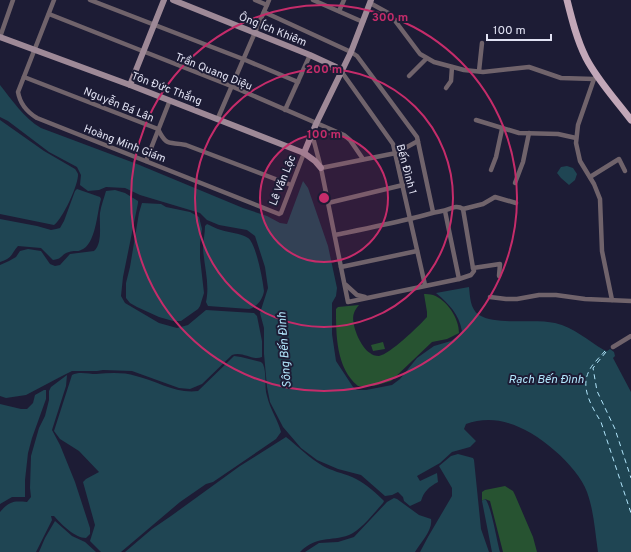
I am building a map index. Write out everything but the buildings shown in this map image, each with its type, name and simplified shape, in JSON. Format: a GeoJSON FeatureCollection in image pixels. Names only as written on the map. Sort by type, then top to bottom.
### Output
{"type":"FeatureCollection","features":[{"type":"Feature","properties":{"kind":"main road"},"geometry":{"type":"LineString","coordinates":[[567,0],[581,48],[595,77],[628,112],[631,120]]}},
{"type":"Feature","properties":{"kind":"street"},"geometry":{"type":"LineString","coordinates":[[0,37],[12,0]]}},
{"type":"Feature","properties":{"kind":"street","name":"Hoàng Minh Giám"},"geometry":{"type":"LineString","coordinates":[[54,0],[18,92],[23,105],[33,116],[40,121],[279,214]]}},
{"type":"Feature","properties":{"kind":"street"},"geometry":{"type":"LineString","coordinates":[[90,0],[244,59],[298,82]]}},
{"type":"Feature","properties":{"kind":"street"},"geometry":{"type":"LineString","coordinates":[[130,85],[153,24],[164,0]]}},
{"type":"Feature","properties":{"kind":"street","name":"Ông Ích Khiêm"},"geometry":{"type":"LineString","coordinates":[[173,0],[310,55],[336,67],[341,71]]}},
{"type":"Feature","properties":{"kind":"street"},"geometry":{"type":"LineString","coordinates":[[218,118],[268,2],[255,0]]}},
{"type":"Feature","properties":{"kind":"street"},"geometry":{"type":"LineString","coordinates":[[313,0],[362,22]]}},
{"type":"Feature","properties":{"kind":"street"},"geometry":{"type":"LineString","coordinates":[[339,11],[344,0]]}},
{"type":"Feature","properties":{"kind":"street"},"geometry":{"type":"LineString","coordinates":[[371,1],[393,18],[420,54],[426,59],[434,62],[452,67],[479,71],[499,71],[529,67],[561,78],[595,77],[578,125],[576,143],[578,156],[600,199],[602,251],[612,300]]}},
{"type":"Feature","properties":{"kind":"street","name":"Lê Văn Lộc"},"geometry":{"type":"LineString","coordinates":[[279,214],[281,213],[316,124],[351,52],[371,1]]}},
{"type":"Feature","properties":{"kind":"street"},"geometry":{"type":"LineString","coordinates":[[264,12],[357,56],[418,140],[433,212]]}},
{"type":"Feature","properties":{"kind":"street","name":"Trần Quang Diệu"},"geometry":{"type":"LineString","coordinates":[[49,14],[231,86],[348,138],[363,159]]}},
{"type":"Feature","properties":{"kind":"street","name":"Tôn Đức Thắng"},"geometry":{"type":"LineString","coordinates":[[0,37],[218,118],[304,153],[315,161],[321,168]]}},
{"type":"Feature","properties":{"kind":"street"},"geometry":{"type":"LineString","coordinates":[[479,71],[482,43]]}},
{"type":"Feature","properties":{"kind":"street"},"geometry":{"type":"LineString","coordinates":[[285,110],[310,55]]}},
{"type":"Feature","properties":{"kind":"street"},"geometry":{"type":"LineString","coordinates":[[409,76],[426,59]]}},
{"type":"Feature","properties":{"kind":"street"},"geometry":{"type":"LineString","coordinates":[[446,88],[450,82],[452,67]]}},
{"type":"Feature","properties":{"kind":"street","name":"Bến Đình 1"},"geometry":{"type":"LineString","coordinates":[[341,71],[394,144],[425,285]]}},
{"type":"Feature","properties":{"kind":"street","name":"Nguyễn Bá Lân"},"geometry":{"type":"LineString","coordinates":[[24,77],[158,129],[162,139],[170,143],[180,143],[186,145],[291,185]]}},
{"type":"Feature","properties":{"kind":"street"},"geometry":{"type":"LineString","coordinates":[[146,161],[170,100]]}},
{"type":"Feature","properties":{"kind":"street"},"geometry":{"type":"LineString","coordinates":[[476,120],[519,133],[558,134],[576,138]]}},
{"type":"Feature","properties":{"kind":"street"},"geometry":{"type":"LineString","coordinates":[[491,170],[502,129]]}},
{"type":"Feature","properties":{"kind":"street"},"geometry":{"type":"LineString","coordinates":[[515,183],[523,162],[529,133]]}},
{"type":"Feature","properties":{"kind":"street"},"geometry":{"type":"LineString","coordinates":[[312,134],[321,168],[348,302],[471,275],[474,268],[463,209]]}},
{"type":"Feature","properties":{"kind":"street"},"geometry":{"type":"LineString","coordinates":[[321,168],[396,153],[418,140]]}},
{"type":"Feature","properties":{"kind":"street"},"geometry":{"type":"LineString","coordinates":[[590,177],[619,159],[625,171]]}},
{"type":"Feature","properties":{"kind":"street"},"geometry":{"type":"LineString","coordinates":[[328,203],[403,186]]}},
{"type":"Feature","properties":{"kind":"street"},"geometry":{"type":"LineString","coordinates":[[335,235],[411,219],[433,212],[445,211],[458,207],[463,209],[483,204],[495,197],[516,203]]}},
{"type":"Feature","properties":{"kind":"street"},"geometry":{"type":"LineString","coordinates":[[445,211],[459,278]]}},
{"type":"Feature","properties":{"kind":"street"},"geometry":{"type":"LineString","coordinates":[[341,267],[417,251]]}},
{"type":"Feature","properties":{"kind":"street"},"geometry":{"type":"LineString","coordinates":[[474,268],[500,264],[499,276]]}},
{"type":"Feature","properties":{"kind":"street"},"geometry":{"type":"LineString","coordinates":[[344,282],[353,292],[366,298]]}},
{"type":"Feature","properties":{"kind":"street"},"geometry":{"type":"LineString","coordinates":[[490,297],[517,299],[539,295],[556,295],[585,299],[631,301]]}},
{"type":"Feature","properties":{"kind":"street"},"geometry":{"type":"LineString","coordinates":[[613,347],[631,336]]}},
{"type":"Feature","properties":{"kind":"green space"},"geometry":{"type":"Polygon","coordinates":[[[424,294],[438,297],[447,305],[457,321],[459,333],[447,339],[432,342],[391,381],[374,386],[358,386],[351,379],[341,361],[337,340],[336,309],[338,307],[359,305],[353,317],[357,335],[367,350],[373,355],[379,356],[397,345],[427,317],[424,294]]]}},
{"type":"Feature","properties":{"kind":"green space"},"geometry":{"type":"Polygon","coordinates":[[[383,342],[385,349],[373,351],[371,345],[383,342]]]}},
{"type":"Feature","properties":{"kind":"green space"},"geometry":{"type":"Polygon","coordinates":[[[505,486],[513,491],[515,495],[533,537],[537,552],[503,552],[490,501],[485,499],[482,501],[482,492],[505,486]]]}},
{"type":"Feature","properties":{"kind":"water","name":"Rạch Bến Đình"},"geometry":{"type":"Polygon","coordinates":[[[0,85],[24,114],[41,128],[137,164],[243,208],[267,216],[280,223],[287,224],[303,181],[308,188],[328,246],[337,288],[336,296],[332,303],[332,334],[336,361],[353,387],[357,390],[366,390],[392,385],[400,379],[417,358],[434,346],[451,341],[458,336],[462,331],[456,314],[436,293],[469,287],[472,306],[479,315],[505,321],[537,321],[555,323],[575,331],[604,350],[607,351],[610,349],[614,352],[615,356],[613,358],[631,392],[631,552],[598,552],[593,514],[589,499],[582,482],[575,471],[555,450],[543,441],[531,433],[508,423],[487,420],[466,424],[464,429],[476,441],[470,447],[452,452],[440,463],[417,476],[420,481],[437,473],[438,482],[427,490],[421,501],[410,506],[404,501],[403,497],[398,492],[385,496],[361,475],[338,469],[317,460],[301,448],[283,427],[270,402],[264,354],[264,328],[260,313],[268,288],[265,267],[255,236],[247,230],[219,225],[207,220],[200,213],[140,195],[125,188],[106,187],[99,190],[88,191],[80,185],[81,175],[77,167],[49,152],[8,121],[0,117],[0,85]]]}},
{"type":"Feature","properties":{"kind":"water"},"geometry":{"type":"Polygon","coordinates":[[[0,120],[44,151],[75,169],[78,174],[76,185],[69,201],[54,225],[0,214],[0,120]]]}},
{"type":"Feature","properties":{"kind":"water"},"geometry":{"type":"Polygon","coordinates":[[[567,166],[573,168],[577,174],[575,180],[569,185],[557,173],[561,167],[567,166]]]}},
{"type":"Feature","properties":{"kind":"water"},"geometry":{"type":"Polygon","coordinates":[[[77,189],[100,197],[101,199],[93,235],[86,247],[80,251],[66,253],[59,259],[53,260],[41,248],[18,246],[10,257],[0,262],[0,219],[51,230],[60,228],[77,189]]]}},
{"type":"Feature","properties":{"kind":"water"},"geometry":{"type":"Polygon","coordinates":[[[115,190],[125,193],[138,201],[123,277],[121,296],[125,303],[159,323],[177,328],[188,325],[206,310],[254,313],[257,316],[262,341],[262,357],[255,358],[240,354],[232,355],[202,384],[190,389],[179,388],[132,371],[72,371],[26,395],[6,398],[0,396],[0,265],[16,257],[20,251],[28,249],[41,251],[50,264],[55,266],[60,265],[70,254],[94,251],[97,248],[100,238],[100,213],[106,191],[115,190]]]}},
{"type":"Feature","properties":{"kind":"water"},"geometry":{"type":"Polygon","coordinates":[[[142,203],[161,204],[166,207],[190,212],[199,217],[202,229],[200,258],[204,293],[198,309],[181,321],[173,321],[159,317],[130,303],[126,298],[126,283],[142,203]]]}},
{"type":"Feature","properties":{"kind":"water"},"geometry":{"type":"Polygon","coordinates":[[[207,224],[219,230],[242,235],[251,241],[259,263],[264,291],[259,302],[252,308],[208,306],[206,302],[207,282],[203,248],[205,226],[207,224]]]}},
{"type":"Feature","properties":{"kind":"water"},"geometry":{"type":"Polygon","coordinates":[[[234,356],[261,362],[263,364],[267,396],[281,432],[276,439],[213,482],[206,484],[180,502],[121,552],[101,552],[90,541],[95,525],[83,482],[99,472],[79,451],[60,439],[54,431],[72,375],[81,373],[126,374],[144,378],[182,391],[198,391],[234,356]]]}},
{"type":"Feature","properties":{"kind":"water"},"geometry":{"type":"Polygon","coordinates":[[[67,375],[66,386],[52,430],[60,445],[75,482],[90,528],[90,534],[86,538],[77,536],[54,516],[51,516],[52,520],[36,552],[0,552],[0,512],[9,504],[15,502],[27,502],[31,497],[31,456],[39,428],[45,416],[49,400],[49,391],[51,387],[67,375]]]}},
{"type":"Feature","properties":{"kind":"water"},"geometry":{"type":"Polygon","coordinates":[[[46,390],[46,399],[28,453],[25,497],[12,497],[0,504],[0,404],[27,409],[33,403],[35,395],[46,390]]]}},
{"type":"Feature","properties":{"kind":"water"},"geometry":{"type":"Polygon","coordinates":[[[286,437],[318,463],[333,471],[352,477],[375,492],[384,501],[358,530],[342,537],[312,543],[300,552],[125,552],[152,529],[240,466],[286,437]]]}},
{"type":"Feature","properties":{"kind":"water"},"geometry":{"type":"Polygon","coordinates":[[[458,454],[473,458],[474,460],[481,529],[489,552],[420,552],[452,496],[452,488],[439,466],[451,456],[458,454]]]}},
{"type":"Feature","properties":{"kind":"water"},"geometry":{"type":"Polygon","coordinates":[[[394,498],[419,515],[431,519],[428,532],[415,552],[305,552],[319,543],[338,542],[354,537],[387,502],[394,498]]]}},
{"type":"Feature","properties":{"kind":"water"},"geometry":{"type":"Polygon","coordinates":[[[485,499],[492,515],[500,552],[492,552],[482,501],[485,499]]]}},
{"type":"Feature","properties":{"kind":"water"},"geometry":{"type":"Polygon","coordinates":[[[55,521],[72,536],[85,542],[96,552],[39,552],[55,521]]]}},
{"type":"Feature","properties":{"kind":"ferry route"},"geometry":{"type":"LineString","coordinates":[[605,351],[589,371],[586,391],[601,422],[631,513]]}},
{"type":"Feature","properties":{"kind":"ferry route"},"geometry":{"type":"LineString","coordinates":[[606,352],[593,368],[597,391],[615,429],[631,478]]}},
{"type":"Feature","properties":{"kind":"water label","name":"Sông Bến Đình"},"geometry":{"type":"Point","coordinates":[284,350]}}]}
